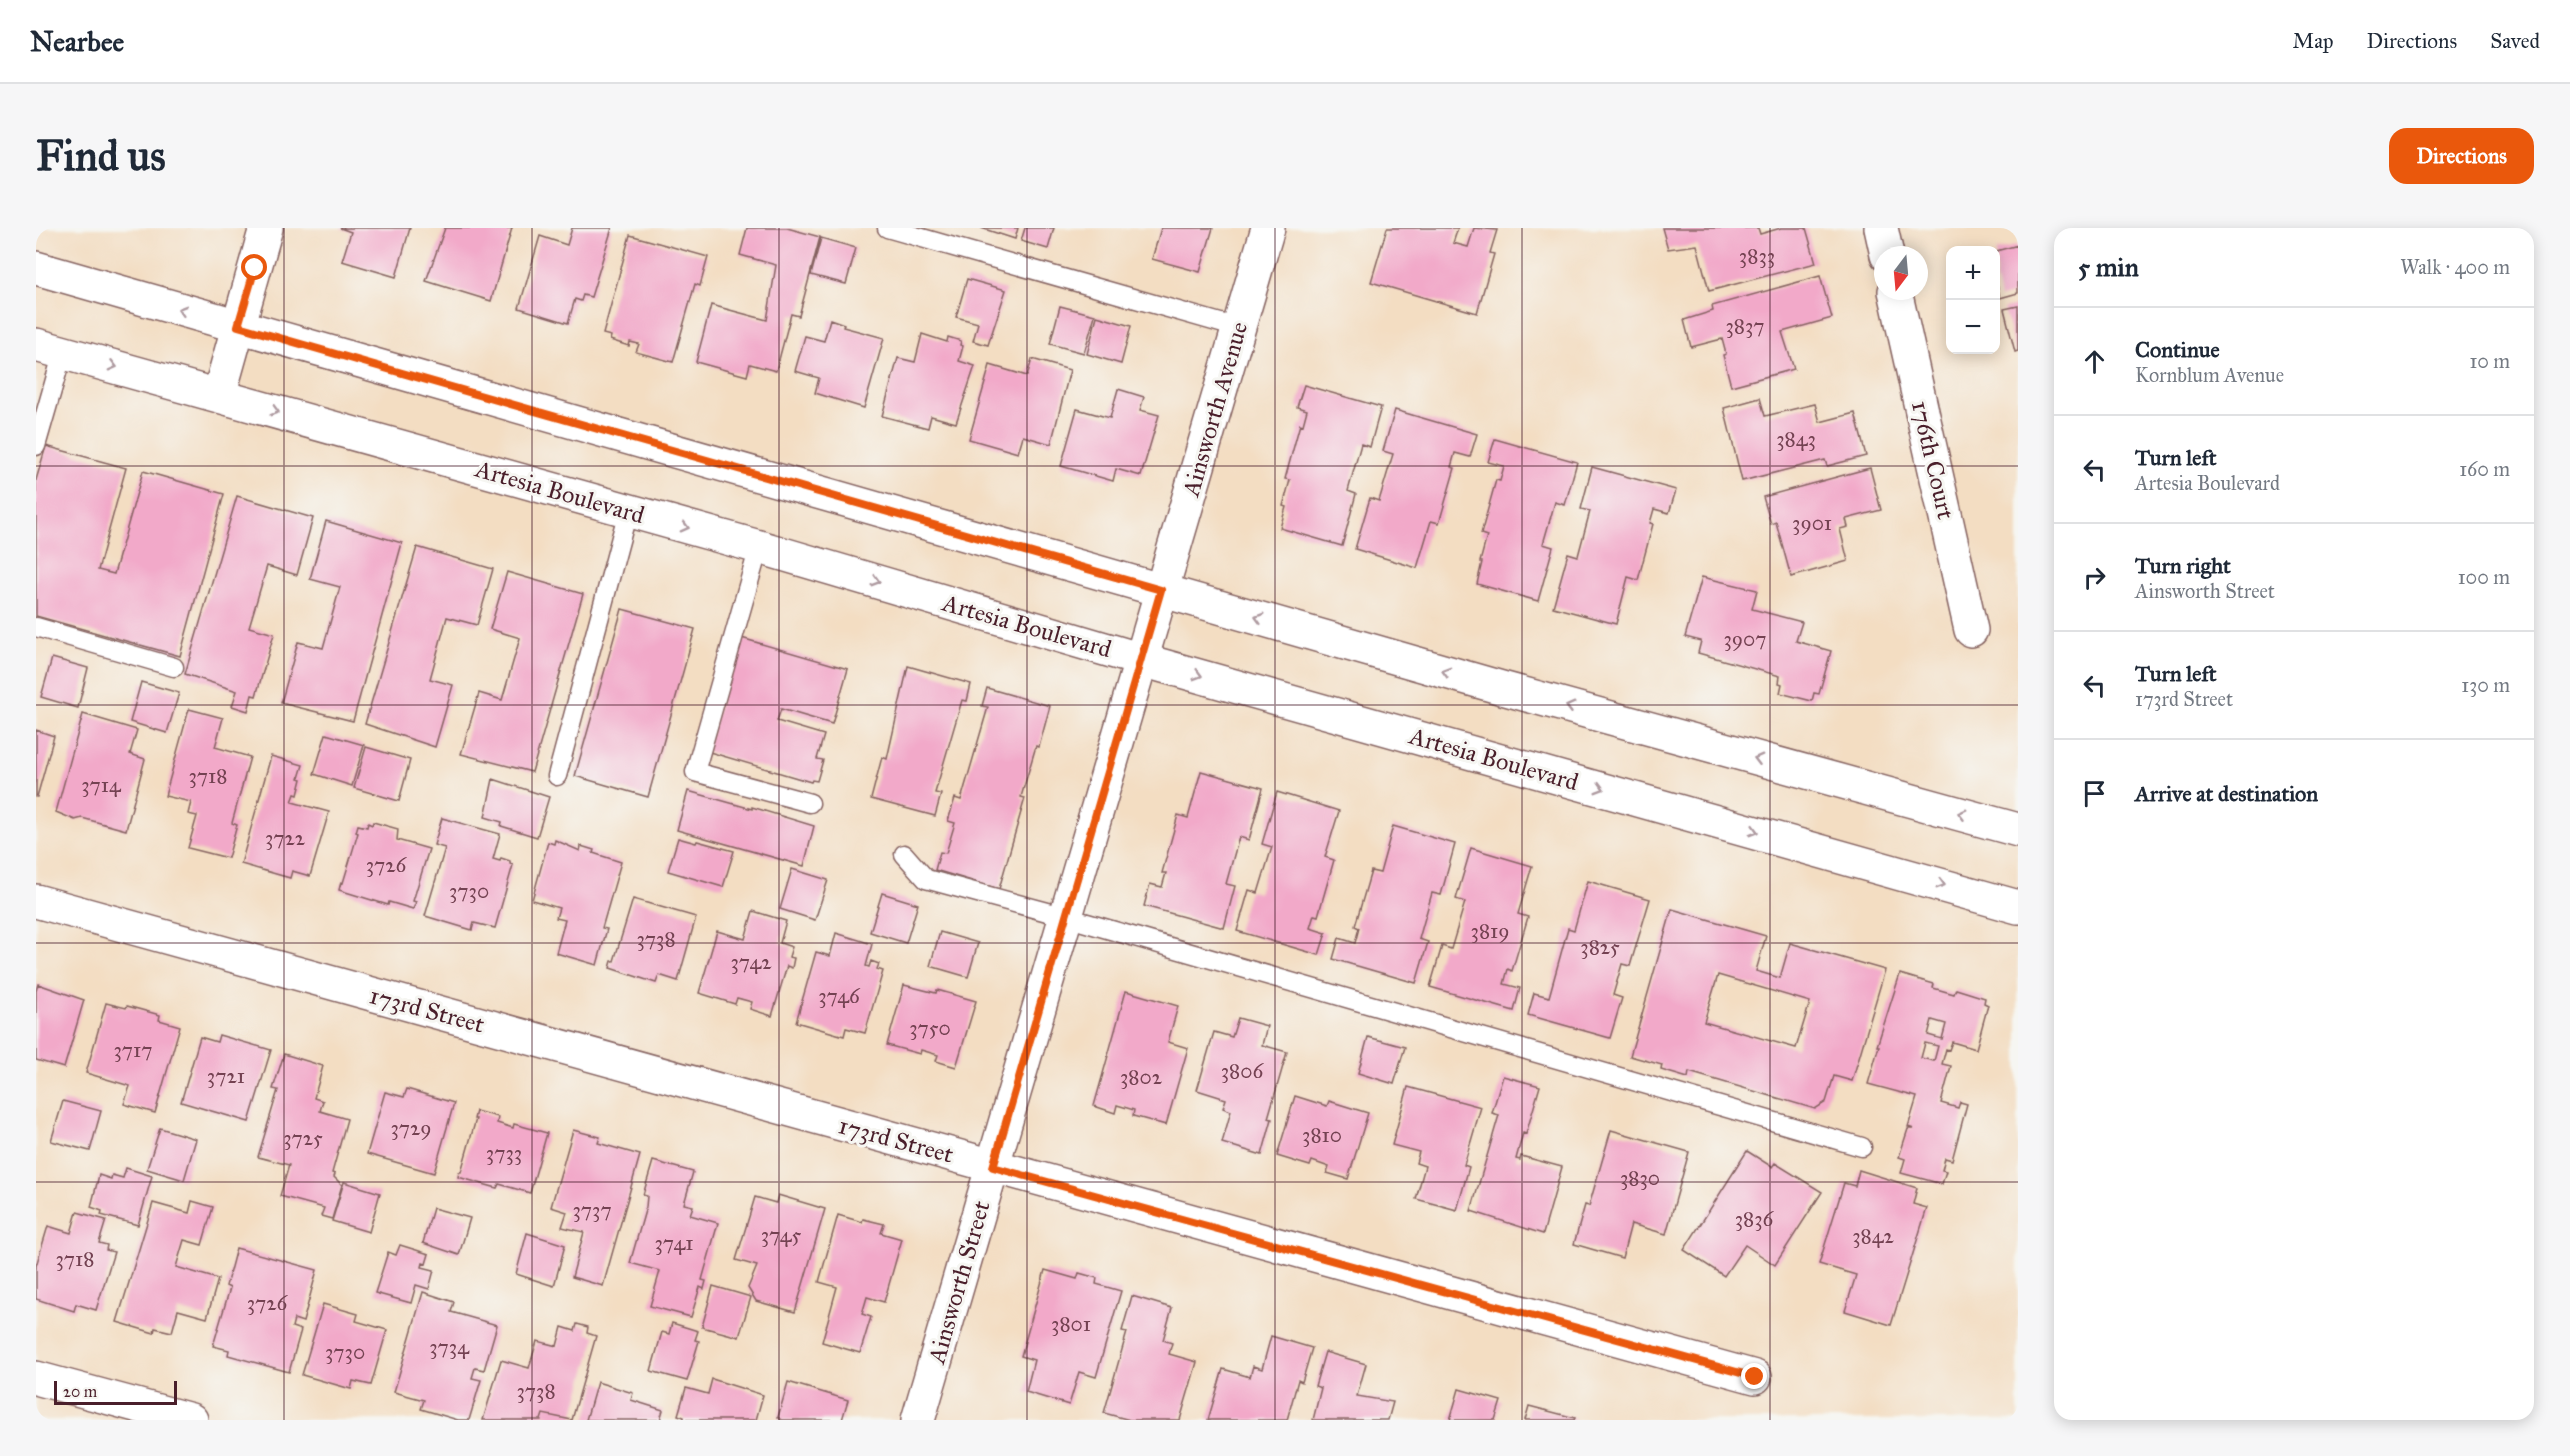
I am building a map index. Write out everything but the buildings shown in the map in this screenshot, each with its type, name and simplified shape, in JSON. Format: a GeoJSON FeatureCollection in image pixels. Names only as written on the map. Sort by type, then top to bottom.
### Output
{"type":"FeatureCollection","features":[{"type":"Feature","properties":{"kind":"main road"},"geometry":{"type":"LineString","coordinates":[[219,395],[266,228]]}},
{"type":"Feature","properties":{"kind":"main road","name":"Ainsworth Avenue"},"geometry":{"type":"LineString","coordinates":[[1161,590],[1268,228]]}},
{"type":"Feature","properties":{"kind":"main road"},"geometry":{"type":"LineString","coordinates":[[1881,228],[1885,246]]}},
{"type":"Feature","properties":{"kind":"main road"},"geometry":{"type":"LineString","coordinates":[[36,268],[1514,691],[2018,830]]}},
{"type":"Feature","properties":{"kind":"main road","name":"176th Court"},"geometry":{"type":"LineString","coordinates":[[1897,300],[1971,630]]}},
{"type":"Feature","properties":{"kind":"main road","name":"Artesia Boulevard"},"geometry":{"type":"LineString","coordinates":[[49,349],[759,547],[1142,660],[2018,907]]}},
{"type":"Feature","properties":{"kind":"main road","name":"Ainsworth Street"},"geometry":{"type":"LineString","coordinates":[[918,1420],[1161,590]]}},
{"type":"Feature","properties":{"kind":"main road","name":"173rd Street"},"geometry":{"type":"LineString","coordinates":[[36,901],[1755,1377]]}},
{"type":"Feature","properties":{"kind":"main road"},"geometry":{"type":"LineString","coordinates":[[36,1378],[191,1420]]}},
{"type":"Feature","properties":{"kind":"lane"},"geometry":{"type":"LineString","coordinates":[[887,228],[1239,328]]}},
{"type":"Feature","properties":{"kind":"lane"},"geometry":{"type":"LineString","coordinates":[[36,446],[49,349]]}},
{"type":"Feature","properties":{"kind":"lane"},"geometry":{"type":"LineString","coordinates":[[557,776],[628,511]]}},
{"type":"Feature","properties":{"kind":"lane"},"geometry":{"type":"LineString","coordinates":[[759,547],[694,772],[810,803]]}},
{"type":"Feature","properties":{"kind":"lane"},"geometry":{"type":"LineString","coordinates":[[36,627],[174,667]]}},
{"type":"Feature","properties":{"kind":"lane"},"geometry":{"type":"LineString","coordinates":[[904,854],[926,879],[1066,917],[1862,1147]]}},
{"type":"Feature","properties":{"kind":"route"},"geometry":{"type":"LineString","coordinates":[[255,268],[238,326],[1161,590],[993,1167],[1755,1377]]}}]}
